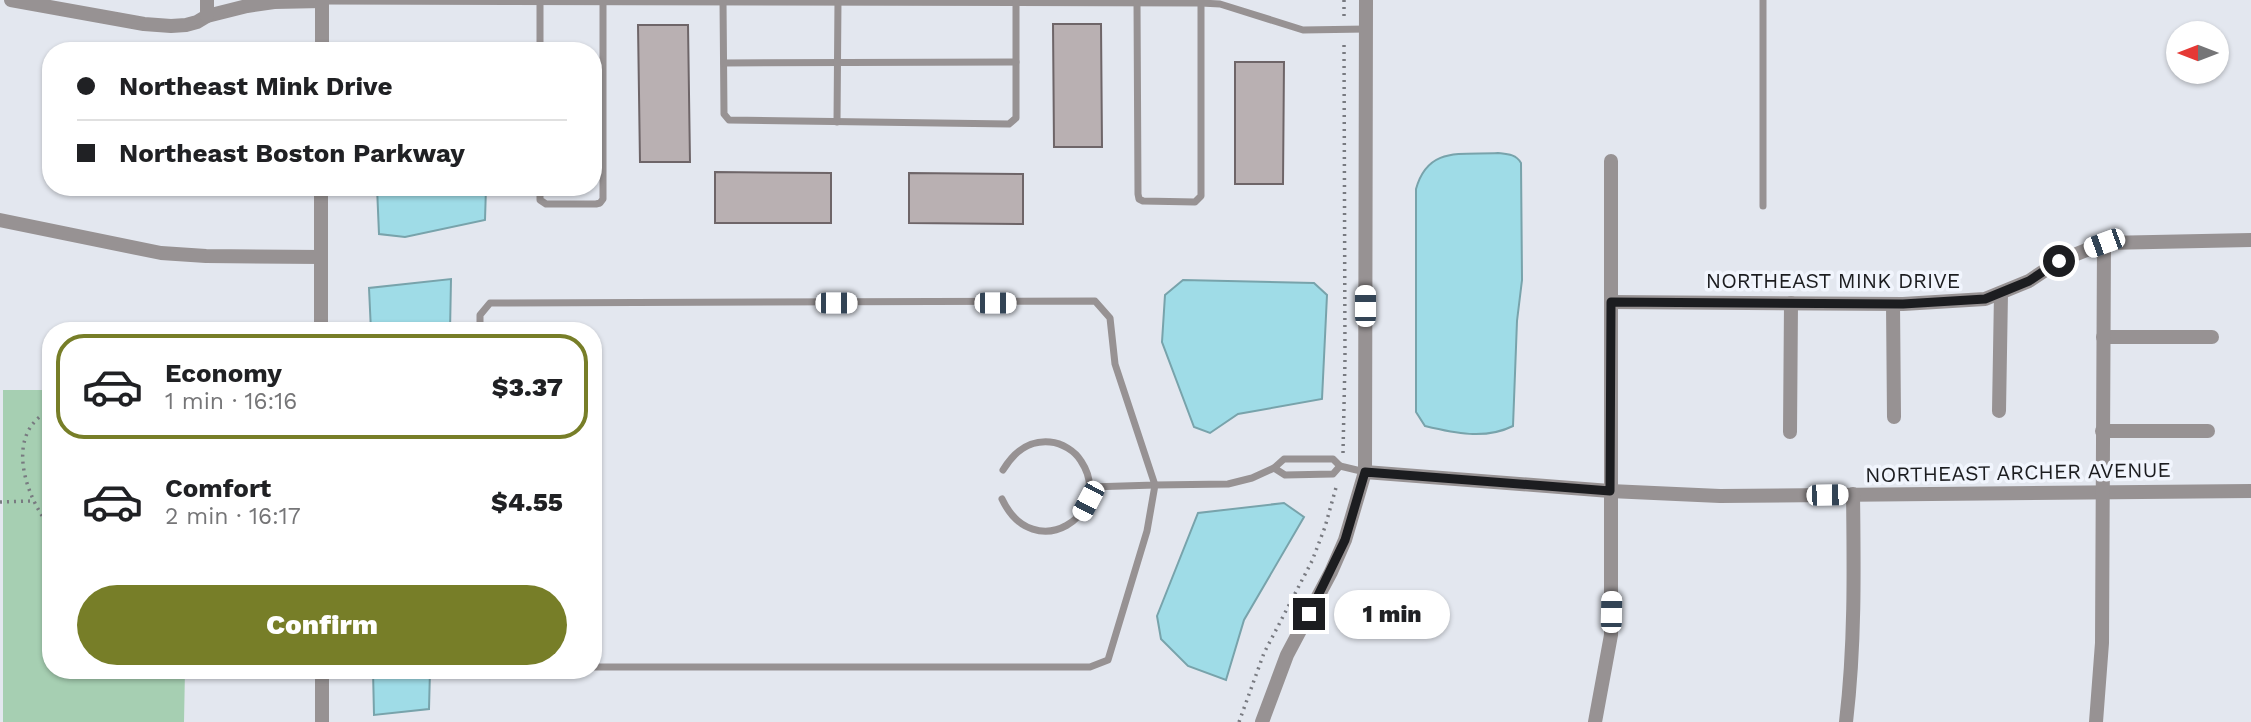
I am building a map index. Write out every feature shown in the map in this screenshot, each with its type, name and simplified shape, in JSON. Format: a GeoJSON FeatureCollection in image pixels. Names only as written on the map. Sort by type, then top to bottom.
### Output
{"type":"FeatureCollection","features":[{"type":"Feature","properties":{"kind":"street"},"geometry":{"type":"LineString","coordinates":[[11,0],[144,24],[186,25],[207,16],[274,2],[322,1],[322,42]]}},
{"type":"Feature","properties":{"kind":"street"},"geometry":{"type":"LineString","coordinates":[[207,0],[207,16]]}},
{"type":"Feature","properties":{"kind":"street"},"geometry":{"type":"LineString","coordinates":[[1262,722],[1287,655],[1345,540],[1365,472],[1366,0]]}},
{"type":"Feature","properties":{"kind":"street"},"geometry":{"type":"LineString","coordinates":[[1595,722],[1611,635],[1611,162]]}},
{"type":"Feature","properties":{"kind":"street"},"geometry":{"type":"LineString","coordinates":[[321,196],[321,322]]}},
{"type":"Feature","properties":{"kind":"street"},"geometry":{"type":"LineString","coordinates":[[0,220],[161,253],[321,257]]}},
{"type":"Feature","properties":{"kind":"street","name":"NORTHEAST MINK DRIVE"},"geometry":{"type":"LineString","coordinates":[[1611,302],[1893,304],[1985,299],[2029,281],[2059,261],[2104,243],[2251,240]]}},
{"type":"Feature","properties":{"kind":"street"},"geometry":{"type":"LineString","coordinates":[[2096,722],[2102,643],[2104,243]]}},
{"type":"Feature","properties":{"kind":"street"},"geometry":{"type":"LineString","coordinates":[[1999,411],[2001,293]]}},
{"type":"Feature","properties":{"kind":"street"},"geometry":{"type":"LineString","coordinates":[[1790,432],[1791,303]]}},
{"type":"Feature","properties":{"kind":"street"},"geometry":{"type":"LineString","coordinates":[[1893,304],[1894,417]]}},
{"type":"Feature","properties":{"kind":"street"},"geometry":{"type":"LineString","coordinates":[[2103,337],[2212,337]]}},
{"type":"Feature","properties":{"kind":"street"},"geometry":{"type":"LineString","coordinates":[[2102,430],[2208,431]]}},
{"type":"Feature","properties":{"kind":"street","name":"NORTHEAST ARCHER AVENUE"},"geometry":{"type":"LineString","coordinates":[[1365,472],[1610,491],[1720,496],[2251,491]]}},
{"type":"Feature","properties":{"kind":"street"},"geometry":{"type":"LineString","coordinates":[[1846,722],[1851,683],[1855,589],[1853,494]]}},
{"type":"Feature","properties":{"kind":"street"},"geometry":{"type":"LineString","coordinates":[[322,679],[322,722]]}},
{"type":"Feature","properties":{"kind":"lane"},"geometry":{"type":"LineString","coordinates":[[1763,0],[1763,206]]}},
{"type":"Feature","properties":{"kind":"lane"},"geometry":{"type":"LineString","coordinates":[[322,1],[999,1],[1016,4],[1201,1],[1230,7],[1293,29],[1366,29]]}},
{"type":"Feature","properties":{"kind":"lane"},"geometry":{"type":"LineString","coordinates":[[540,1],[540,42]]}},
{"type":"Feature","properties":{"kind":"lane"},"geometry":{"type":"LineString","coordinates":[[540,196],[540,200],[546,204],[596,204],[603,199],[603,1]]}},
{"type":"Feature","properties":{"kind":"lane"},"geometry":{"type":"LineString","coordinates":[[723,1],[724,114],[729,120],[1013,122],[1016,118],[1016,4]]}},
{"type":"Feature","properties":{"kind":"lane"},"geometry":{"type":"LineString","coordinates":[[837,121],[838,1]]}},
{"type":"Feature","properties":{"kind":"lane"},"geometry":{"type":"LineString","coordinates":[[1137,2],[1139,199],[1195,202],[1201,196],[1201,1]]}},
{"type":"Feature","properties":{"kind":"lane"},"geometry":{"type":"LineString","coordinates":[[724,63],[1016,62]]}},
{"type":"Feature","properties":{"kind":"lane"},"geometry":{"type":"LineString","coordinates":[[480,322],[480,315],[490,303],[1095,301],[1110,318],[1115,364],[1155,485],[1147,531],[1108,660],[1090,667],[602,667]]}},
{"type":"Feature","properties":{"kind":"lane"},"geometry":{"type":"LineString","coordinates":[[1002,499],[1008,512],[1018,522],[1037,530],[1058,530],[1081,513],[1088,501],[1090,487],[1087,471],[1080,458],[1068,448],[1054,442],[1038,442],[1023,447],[1011,456],[1003,470]]}},
{"type":"Feature","properties":{"kind":"lane"},"geometry":{"type":"LineString","coordinates":[[1090,487],[1228,484],[1275,468],[1284,459],[1333,458],[1341,466],[1365,472]]}},
{"type":"Feature","properties":{"kind":"lane"},"geometry":{"type":"LineString","coordinates":[[1275,468],[1284,475],[1333,474],[1341,466]]}},
{"type":"Feature","properties":{"kind":"path"},"geometry":{"type":"LineString","coordinates":[[1239,722],[1264,653],[1321,538],[1341,466],[1345,400],[1344,0]]}},
{"type":"Feature","properties":{"kind":"path"},"geometry":{"type":"LineString","coordinates":[[42,416],[33,422],[25,437],[22,454],[32,501],[42,515]]}},
{"type":"Feature","properties":{"kind":"path"},"geometry":{"type":"LineString","coordinates":[[0,502],[32,501]]}},
{"type":"Feature","properties":{"kind":"green space"},"geometry":{"type":"Polygon","coordinates":[[[3,390],[42,390],[42,679],[185,679],[184,722],[3,722],[3,390]]]}},
{"type":"Feature","properties":{"kind":"water"},"geometry":{"type":"Polygon","coordinates":[[[1498,153],[1514,156],[1521,163],[1522,280],[1517,321],[1513,426],[1492,433],[1458,433],[1425,426],[1416,412],[1416,189],[1421,175],[1437,159],[1459,154],[1498,153]]]}},
{"type":"Feature","properties":{"kind":"water"},"geometry":{"type":"Polygon","coordinates":[[[377,196],[486,196],[485,220],[405,237],[379,234],[377,196]]]}},
{"type":"Feature","properties":{"kind":"water"},"geometry":{"type":"Polygon","coordinates":[[[451,279],[450,322],[371,322],[369,288],[451,279]]]}},
{"type":"Feature","properties":{"kind":"water"},"geometry":{"type":"Polygon","coordinates":[[[1183,280],[1314,283],[1327,295],[1322,399],[1238,414],[1210,433],[1194,427],[1162,342],[1165,295],[1183,280]]]}},
{"type":"Feature","properties":{"kind":"water"},"geometry":{"type":"Polygon","coordinates":[[[1284,503],[1304,517],[1244,620],[1226,680],[1188,666],[1161,639],[1157,616],[1198,513],[1284,503]]]}},
{"type":"Feature","properties":{"kind":"water"},"geometry":{"type":"Polygon","coordinates":[[[373,679],[430,679],[429,709],[374,715],[373,679]]]}},
{"type":"Feature","properties":{"kind":"building"},"geometry":{"type":"Polygon","coordinates":[[[1053,24],[1101,24],[1102,147],[1054,147],[1053,24]]]}},
{"type":"Feature","properties":{"kind":"building"},"geometry":{"type":"Polygon","coordinates":[[[638,25],[688,25],[690,162],[640,162],[638,25]]]}},
{"type":"Feature","properties":{"kind":"building"},"geometry":{"type":"Polygon","coordinates":[[[1235,62],[1284,62],[1283,184],[1235,184],[1235,62]]]}},
{"type":"Feature","properties":{"kind":"building"},"geometry":{"type":"Polygon","coordinates":[[[715,172],[831,173],[831,223],[715,223],[715,172]]]}},
{"type":"Feature","properties":{"kind":"building"},"geometry":{"type":"Polygon","coordinates":[[[909,173],[1023,174],[1023,224],[909,223],[909,173]]]}},
{"type":"Feature","properties":{"kind":"route"},"geometry":{"type":"LineString","coordinates":[[1309,614],[1345,540],[1365,472],[1610,491],[1611,302],[1903,304],[1985,299],[2029,281],[2059,261]]}}]}
